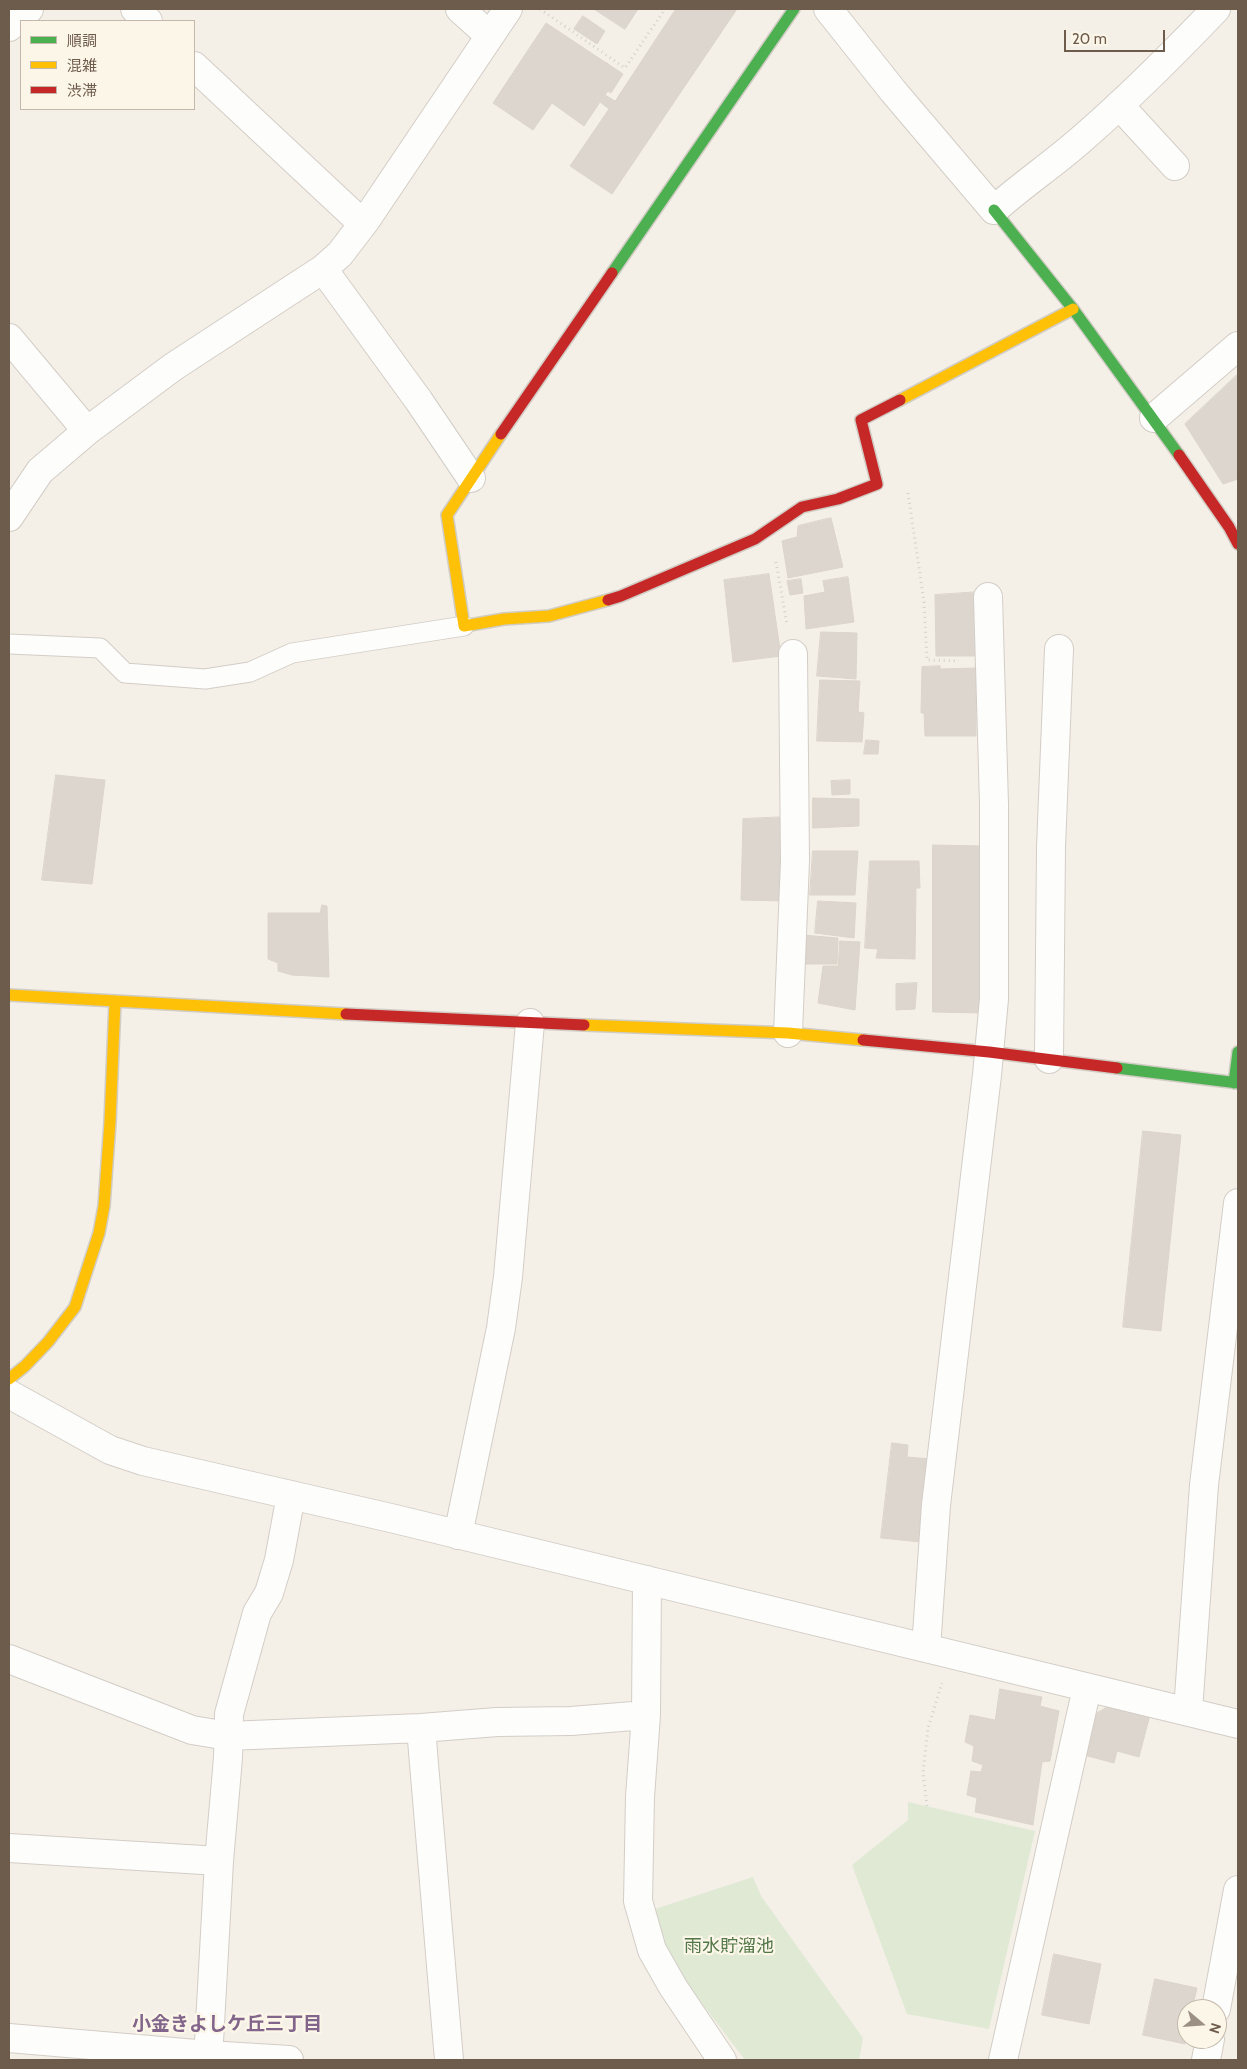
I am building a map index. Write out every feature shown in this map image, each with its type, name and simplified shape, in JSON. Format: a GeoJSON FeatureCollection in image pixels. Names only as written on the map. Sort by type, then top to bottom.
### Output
{"type":"FeatureCollection","features":[{"type":"Feature","properties":{"kind":"street"},"geometry":{"type":"LineString","coordinates":[[9,27],[29,9]]}},
{"type":"Feature","properties":{"kind":"street"},"geometry":{"type":"LineString","coordinates":[[135,9],[147,20]]}},
{"type":"Feature","properties":{"kind":"street"},"geometry":{"type":"LineString","coordinates":[[460,9],[490,36]]}},
{"type":"Feature","properties":{"kind":"street"},"geometry":{"type":"LineString","coordinates":[[9,517],[40,470],[87,431],[173,367],[323,269],[340,254],[363,224],[508,9]]}},
{"type":"Feature","properties":{"kind":"street"},"geometry":{"type":"LineString","coordinates":[[794,9],[447,515],[464,626],[549,616],[621,596],[755,539],[802,507],[838,499],[877,484],[861,420],[1073,309]]}},
{"type":"Feature","properties":{"kind":"street"},"geometry":{"type":"LineString","coordinates":[[828,9],[893,91],[994,210],[1073,309],[1154,418],[1229,527],[1238,544]]}},
{"type":"Feature","properties":{"kind":"street"},"geometry":{"type":"LineString","coordinates":[[994,210],[1022,185],[1083,138],[1166,62],[1216,9]]}},
{"type":"Feature","properties":{"kind":"street"},"geometry":{"type":"LineString","coordinates":[[195,67],[363,224]]}},
{"type":"Feature","properties":{"kind":"street"},"geometry":{"type":"LineString","coordinates":[[1119,105],[1176,166]]}},
{"type":"Feature","properties":{"kind":"street"},"geometry":{"type":"LineString","coordinates":[[323,269],[471,478]]}},
{"type":"Feature","properties":{"kind":"street"},"geometry":{"type":"LineString","coordinates":[[9,338],[87,431]]}},
{"type":"Feature","properties":{"kind":"street"},"geometry":{"type":"LineString","coordinates":[[1154,418],[1238,346]]}},
{"type":"Feature","properties":{"kind":"street"},"geometry":{"type":"LineString","coordinates":[[938,1651],[936,1505],[994,999],[994,804],[988,597]]}},
{"type":"Feature","properties":{"kind":"street"},"geometry":{"type":"LineString","coordinates":[[1049,1059],[1052,847],[1059,649]]}},
{"type":"Feature","properties":{"kind":"street"},"geometry":{"type":"LineString","coordinates":[[788,1033],[795,861],[793,654]]}},
{"type":"Feature","properties":{"kind":"street"},"geometry":{"type":"LineString","coordinates":[[9,995],[116,1002],[788,1033],[989,1052],[1236,1083],[1238,1052]]}},
{"type":"Feature","properties":{"kind":"street"},"geometry":{"type":"LineString","coordinates":[[9,1379],[25,1366],[48,1342],[75,1307],[100,1233],[109,1140],[116,1002]]}},
{"type":"Feature","properties":{"kind":"street"},"geometry":{"type":"LineString","coordinates":[[458,1535],[501,1328],[508,1277],[530,1022]]}},
{"type":"Feature","properties":{"kind":"street"},"geometry":{"type":"LineString","coordinates":[[1188,1712],[1204,1485],[1238,1203]]}},
{"type":"Feature","properties":{"kind":"street"},"geometry":{"type":"LineString","coordinates":[[9,1394],[110,1450],[143,1461],[647,1580],[1238,1724]]}},
{"type":"Feature","properties":{"kind":"street"},"geometry":{"type":"LineString","coordinates":[[208,2058],[219,1861],[228,1758],[229,1714],[257,1613],[269,1593],[279,1560],[291,1495]]}},
{"type":"Feature","properties":{"kind":"street"},"geometry":{"type":"LineString","coordinates":[[647,1580],[646,1714],[640,1797],[638,1901],[652,1950],[673,1987],[722,2060]]}},
{"type":"Feature","properties":{"kind":"street"},"geometry":{"type":"LineString","coordinates":[[9,1659],[192,1730],[228,1736],[421,1728],[497,1722],[571,1721],[646,1714]]}},
{"type":"Feature","properties":{"kind":"street"},"geometry":{"type":"LineString","coordinates":[[1003,2060],[1087,1688]]}},
{"type":"Feature","properties":{"kind":"street"},"geometry":{"type":"LineString","coordinates":[[421,1728],[449,2060]]}},
{"type":"Feature","properties":{"kind":"street"},"geometry":{"type":"LineString","coordinates":[[9,1848],[219,1861]]}},
{"type":"Feature","properties":{"kind":"street"},"geometry":{"type":"LineString","coordinates":[[1218,1999],[1238,1890]]}},
{"type":"Feature","properties":{"kind":"street"},"geometry":{"type":"LineString","coordinates":[[9,2038],[208,2058],[289,2060]]}},
{"type":"Feature","properties":{"kind":"lane"},"geometry":{"type":"LineString","coordinates":[[9,644],[100,648],[125,673],[205,680],[250,672],[292,653],[464,626]]}},
{"type":"Feature","properties":{"kind":"path"},"geometry":{"type":"LineString","coordinates":[[540,9],[610,60],[625,68],[665,9]]}},
{"type":"Feature","properties":{"kind":"path"},"geometry":{"type":"LineString","coordinates":[[607,64],[610,60]]}},
{"type":"Feature","properties":{"kind":"path"},"geometry":{"type":"LineString","coordinates":[[877,484],[908,492],[924,602],[927,660],[990,662]]}},
{"type":"Feature","properties":{"kind":"path"},"geometry":{"type":"LineString","coordinates":[[775,558],[793,654]]}},
{"type":"Feature","properties":{"kind":"path"},"geometry":{"type":"LineString","coordinates":[[927,1806],[923,1773],[938,1651]]}},
{"type":"Feature","properties":{"kind":"green space"},"geometry":{"type":"Polygon","coordinates":[[[908,1802],[1035,1831],[989,2029],[907,2014],[852,1865],[908,1820],[908,1802]]]}},
{"type":"Feature","properties":{"kind":"green space","name":"雨水貯溜池"},"geometry":{"type":"Polygon","coordinates":[[[753,1877],[761,1896],[863,2038],[859,2060],[745,2060],[676,1969],[660,1939],[652,1910],[753,1877]]]}},
{"type":"Feature","properties":{"kind":"building"},"geometry":{"type":"Polygon","coordinates":[[[594,9],[638,9],[625,29],[594,9]]]}},
{"type":"Feature","properties":{"kind":"building"},"geometry":{"type":"Polygon","coordinates":[[[676,9],[737,9],[612,194],[570,166],[609,109],[600,102],[584,126],[552,103],[533,130],[493,103],[546,23],[623,74],[611,93],[608,91],[605,95],[615,101],[676,9]]]}},
{"type":"Feature","properties":{"kind":"building"},"geometry":{"type":"Polygon","coordinates":[[[583,16],[605,31],[597,44],[574,29],[583,16]]]}},
{"type":"Feature","properties":{"kind":"building"},"geometry":{"type":"Polygon","coordinates":[[[1238,374],[1238,479],[1223,484],[1185,424],[1238,374]]]}},
{"type":"Feature","properties":{"kind":"building"},"geometry":{"type":"Polygon","coordinates":[[[831,518],[843,567],[788,578],[782,541],[797,537],[798,526],[831,518]]]}},
{"type":"Feature","properties":{"kind":"building"},"geometry":{"type":"Polygon","coordinates":[[[769,574],[781,656],[733,662],[724,580],[769,574]]]}},
{"type":"Feature","properties":{"kind":"building"},"geometry":{"type":"Polygon","coordinates":[[[848,577],[854,622],[806,629],[804,596],[825,592],[823,581],[848,577]]]}},
{"type":"Feature","properties":{"kind":"building"},"geometry":{"type":"Polygon","coordinates":[[[801,579],[803,593],[790,595],[787,581],[801,579]]]}},
{"type":"Feature","properties":{"kind":"building"},"geometry":{"type":"Polygon","coordinates":[[[979,592],[980,656],[936,656],[935,595],[979,592]]]}},
{"type":"Feature","properties":{"kind":"building"},"geometry":{"type":"Polygon","coordinates":[[[821,632],[857,633],[856,679],[817,676],[821,632]]]}},
{"type":"Feature","properties":{"kind":"building"},"geometry":{"type":"Polygon","coordinates":[[[940,666],[940,669],[976,668],[976,736],[925,736],[924,713],[921,713],[922,667],[940,666]]]}},
{"type":"Feature","properties":{"kind":"building"},"geometry":{"type":"Polygon","coordinates":[[[820,680],[860,681],[858,712],[864,713],[862,742],[817,741],[820,680]]]}},
{"type":"Feature","properties":{"kind":"building"},"geometry":{"type":"Polygon","coordinates":[[[866,740],[879,741],[878,754],[864,754],[866,740]]]}},
{"type":"Feature","properties":{"kind":"building"},"geometry":{"type":"Polygon","coordinates":[[[56,775],[105,780],[92,884],[42,880],[56,775]]]}},
{"type":"Feature","properties":{"kind":"building"},"geometry":{"type":"Polygon","coordinates":[[[850,780],[850,794],[832,795],[831,781],[850,780]]]}},
{"type":"Feature","properties":{"kind":"building"},"geometry":{"type":"Polygon","coordinates":[[[813,798],[859,799],[859,826],[813,828],[813,798]]]}},
{"type":"Feature","properties":{"kind":"building"},"geometry":{"type":"Polygon","coordinates":[[[787,817],[783,901],[741,900],[743,819],[787,817]]]}},
{"type":"Feature","properties":{"kind":"building"},"geometry":{"type":"Polygon","coordinates":[[[933,845],[983,846],[980,1013],[933,1012],[933,845]]]}},
{"type":"Feature","properties":{"kind":"building"},"geometry":{"type":"Polygon","coordinates":[[[813,851],[858,851],[855,895],[810,895],[813,851]]]}},
{"type":"Feature","properties":{"kind":"building"},"geometry":{"type":"Polygon","coordinates":[[[870,861],[919,861],[920,888],[916,888],[915,959],[876,958],[878,949],[865,948],[870,861]]]}},
{"type":"Feature","properties":{"kind":"building"},"geometry":{"type":"Polygon","coordinates":[[[818,901],[856,903],[854,938],[815,933],[818,901]]]}},
{"type":"Feature","properties":{"kind":"building"},"geometry":{"type":"Polygon","coordinates":[[[322,905],[327,906],[329,977],[292,975],[278,971],[278,963],[268,959],[268,913],[320,913],[322,905]]]}},
{"type":"Feature","properties":{"kind":"building"},"geometry":{"type":"Polygon","coordinates":[[[802,935],[838,938],[837,964],[802,964],[802,935]]]}},
{"type":"Feature","properties":{"kind":"building"},"geometry":{"type":"Polygon","coordinates":[[[840,941],[860,942],[855,1010],[818,1003],[823,966],[838,966],[840,941]]]}},
{"type":"Feature","properties":{"kind":"building"},"geometry":{"type":"Polygon","coordinates":[[[917,983],[915,1009],[896,1010],[896,984],[917,983]]]}},
{"type":"Feature","properties":{"kind":"building"},"geometry":{"type":"Polygon","coordinates":[[[1143,1131],[1181,1135],[1161,1331],[1123,1327],[1143,1131]]]}},
{"type":"Feature","properties":{"kind":"building"},"geometry":{"type":"Polygon","coordinates":[[[892,1443],[908,1445],[907,1457],[931,1459],[921,1542],[881,1538],[892,1443]]]}},
{"type":"Feature","properties":{"kind":"building"},"geometry":{"type":"Polygon","coordinates":[[[1000,1689],[1042,1697],[1040,1706],[1059,1711],[1050,1761],[1042,1762],[1033,1825],[975,1812],[977,1798],[967,1795],[971,1771],[981,1772],[983,1765],[972,1761],[974,1746],[965,1742],[970,1715],[995,1720],[1000,1689]]]}},
{"type":"Feature","properties":{"kind":"building"},"geometry":{"type":"Polygon","coordinates":[[[1111,1705],[1150,1715],[1139,1757],[1117,1751],[1114,1763],[1084,1755],[1094,1715],[1111,1705]]]}},
{"type":"Feature","properties":{"kind":"building"},"geometry":{"type":"Polygon","coordinates":[[[1054,1954],[1101,1964],[1089,2024],[1042,2015],[1054,1954]]]}},
{"type":"Feature","properties":{"kind":"building"},"geometry":{"type":"Polygon","coordinates":[[[1155,1979],[1197,1988],[1194,1999],[1177,1999],[1177,2042],[1143,2035],[1155,1979]]]}},
{"type":"Feature","properties":{"kind":"traffic: fast"},"geometry":{"type":"LineString","coordinates":[[612,273],[794,9]]}},
{"type":"Feature","properties":{"kind":"traffic: fast"},"geometry":{"type":"LineString","coordinates":[[994,210],[1073,309],[1179,455]]}},
{"type":"Feature","properties":{"kind":"traffic: fast"},"geometry":{"type":"LineString","coordinates":[[1234,1083],[1238,1052]]}},
{"type":"Feature","properties":{"kind":"traffic: fast"},"geometry":{"type":"LineString","coordinates":[[1117,1068],[1238,1083]]}},
{"type":"Feature","properties":{"kind":"traffic: slow"},"geometry":{"type":"LineString","coordinates":[[900,400],[1073,309]]}},
{"type":"Feature","properties":{"kind":"traffic: slow"},"geometry":{"type":"LineString","coordinates":[[501,434],[447,515],[464,626],[504,619],[549,616],[608,600]]}},
{"type":"Feature","properties":{"kind":"traffic: slow"},"geometry":{"type":"LineString","coordinates":[[9,995],[346,1014]]}},
{"type":"Feature","properties":{"kind":"traffic: slow"},"geometry":{"type":"LineString","coordinates":[[9,1379],[25,1366],[48,1342],[75,1307],[99,1233],[104,1206],[110,1122],[115,1002]]}},
{"type":"Feature","properties":{"kind":"traffic: slow"},"geometry":{"type":"LineString","coordinates":[[584,1025],[788,1033],[863,1040]]}},
{"type":"Feature","properties":{"kind":"traffic: jam"},"geometry":{"type":"LineString","coordinates":[[501,434],[612,273]]}},
{"type":"Feature","properties":{"kind":"traffic: jam"},"geometry":{"type":"LineString","coordinates":[[608,600],[755,539],[802,507],[838,499],[877,484],[861,420],[900,400]]}},
{"type":"Feature","properties":{"kind":"traffic: jam"},"geometry":{"type":"LineString","coordinates":[[1179,455],[1229,527],[1238,544]]}},
{"type":"Feature","properties":{"kind":"traffic: jam"},"geometry":{"type":"LineString","coordinates":[[346,1014],[584,1025]]}},
{"type":"Feature","properties":{"kind":"traffic: jam"},"geometry":{"type":"LineString","coordinates":[[863,1040],[989,1052],[1117,1068]]}},
{"type":"Feature","properties":{"kind":"district","name":"小金きよしケ丘三丁目"},"geometry":{"type":"Point","coordinates":[227,2024]}}]}
